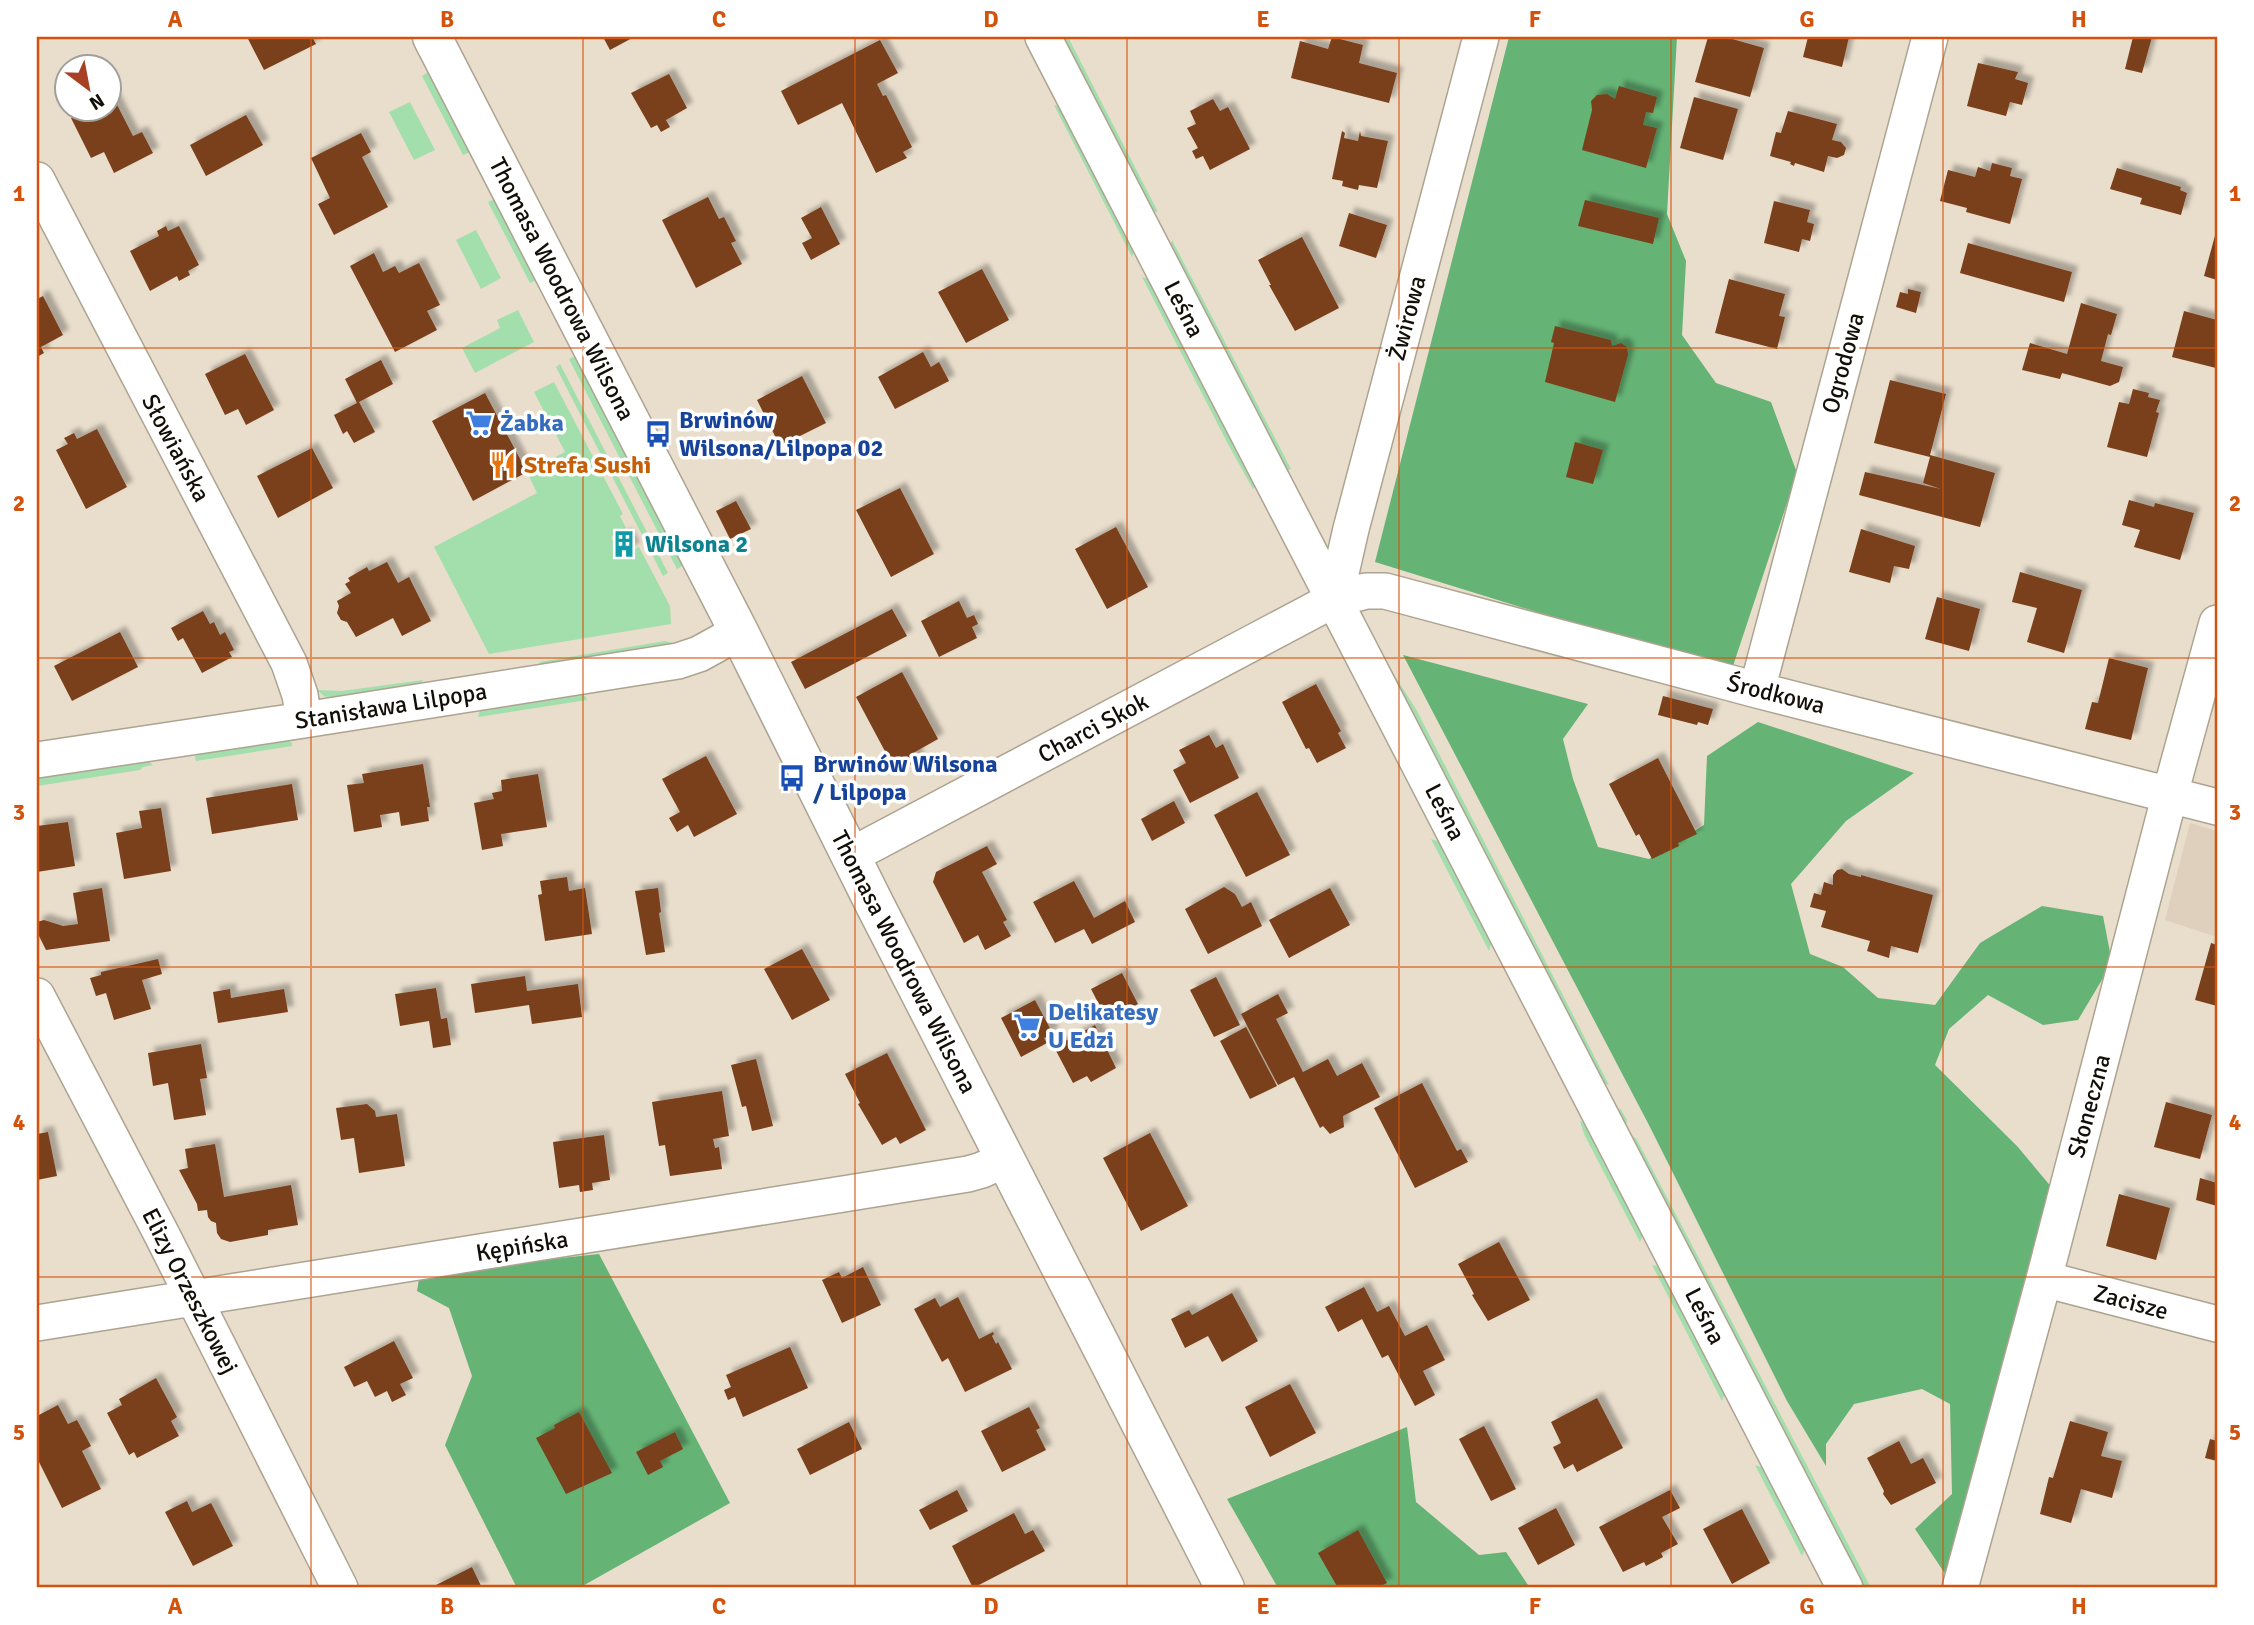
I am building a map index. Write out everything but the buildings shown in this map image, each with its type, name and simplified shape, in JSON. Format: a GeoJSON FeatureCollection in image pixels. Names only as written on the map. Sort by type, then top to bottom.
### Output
{"type":"FeatureCollection","features":[{"type":"Feature","properties":{"kind":"street","name":"Thomasa Woodrowa Wilsona"},"geometry":{"type":"LineString","coordinates":[[432,37],[739,632],[850,856],[1225,1588]]}},
{"type":"Feature","properties":{"kind":"street","name":"Leśna"},"geometry":{"type":"LineString","coordinates":[[1043,37],[1845,1588]]}},
{"type":"Feature","properties":{"kind":"street","name":"Żwirowa"},"geometry":{"type":"LineString","coordinates":[[1335,599],[1351,529],[1481,37]]}},
{"type":"Feature","properties":{"kind":"street","name":"Ogrodowa"},"geometry":{"type":"LineString","coordinates":[[1756,690],[1930,37]]}},
{"type":"Feature","properties":{"kind":"street","name":"Słowiańska"},"geometry":{"type":"LineString","coordinates":[[37,180],[289,663],[300,695],[304,720]]}},
{"type":"Feature","properties":{"kind":"street","name":"Środkowa"},"geometry":{"type":"LineString","coordinates":[[1335,599],[1366,591],[1385,591],[1756,690],[2217,807]]}},
{"type":"Feature","properties":{"kind":"street","name":"Charci Skok"},"geometry":{"type":"LineString","coordinates":[[850,856],[1335,599]]}},
{"type":"Feature","properties":{"kind":"street","name":"Słoneczna"},"geometry":{"type":"LineString","coordinates":[[1960,1588],[2044,1279],[2169,794],[2217,623]]}},
{"type":"Feature","properties":{"kind":"street","name":"Stanisława Lilpopa"},"geometry":{"type":"LineString","coordinates":[[37,760],[678,661],[699,654],[739,632]]}},
{"type":"Feature","properties":{"kind":"street","name":"Elizy Orzeszkowej"},"geometry":{"type":"LineString","coordinates":[[37,996],[340,1588]]}},
{"type":"Feature","properties":{"kind":"street","name":"Kępińska"},"geometry":{"type":"LineString","coordinates":[[37,1323],[968,1174],[1005,1159]]}},
{"type":"Feature","properties":{"kind":"street","name":"Zacisze"},"geometry":{"type":"LineString","coordinates":[[2044,1279],[2217,1324]]}},
{"type":"Feature","properties":{"kind":"shaded area"},"geometry":{"type":"Polygon","coordinates":[[[2190,823],[2217,831],[2217,937],[2165,920],[2190,823]]]}},
{"type":"Feature","properties":{"kind":"green space"},"geometry":{"type":"Polygon","coordinates":[[[1060,37],[1068,37],[1158,212],[1149,210],[1060,37]]]}},
{"type":"Feature","properties":{"kind":"green space"},"geometry":{"type":"Polygon","coordinates":[[[1509,37],[1677,37],[1667,214],[1686,261],[1682,335],[1716,383],[1771,402],[1797,473],[1731,672],[1375,562],[1509,37]]]}},
{"type":"Feature","properties":{"kind":"green space"},"geometry":{"type":"Polygon","coordinates":[[[428,72],[433,73],[470,152],[463,155],[422,76],[428,72]]]}},
{"type":"Feature","properties":{"kind":"green space"},"geometry":{"type":"Polygon","coordinates":[[[410,102],[435,150],[414,160],[389,112],[410,102]]]}},
{"type":"Feature","properties":{"kind":"green space"},"geometry":{"type":"Polygon","coordinates":[[[1054,105],[1066,108],[1136,245],[1132,257],[1054,105]]]}},
{"type":"Feature","properties":{"kind":"green space"},"geometry":{"type":"Polygon","coordinates":[[[495,199],[537,280],[530,283],[488,202],[495,199]]]}},
{"type":"Feature","properties":{"kind":"green space"},"geometry":{"type":"Polygon","coordinates":[[[476,230],[501,278],[481,289],[456,240],[476,230]]]}},
{"type":"Feature","properties":{"kind":"green space"},"geometry":{"type":"Polygon","coordinates":[[[1172,240],[1291,469],[1285,472],[1169,249],[1172,240]]]}},
{"type":"Feature","properties":{"kind":"green space"},"geometry":{"type":"Polygon","coordinates":[[[1142,277],[1155,281],[1259,485],[1253,489],[1229,446],[1142,277]]]}},
{"type":"Feature","properties":{"kind":"green space"},"geometry":{"type":"Polygon","coordinates":[[[518,310],[534,342],[475,373],[462,348],[500,328],[497,320],[518,310]]]}},
{"type":"Feature","properties":{"kind":"green space"},"geometry":{"type":"Polygon","coordinates":[[[577,355],[687,563],[677,569],[569,359],[577,355]]]}},
{"type":"Feature","properties":{"kind":"green space"},"geometry":{"type":"Polygon","coordinates":[[[560,364],[668,573],[663,576],[556,367],[560,364]]]}},
{"type":"Feature","properties":{"kind":"green space"},"geometry":{"type":"Polygon","coordinates":[[[554,382],[623,514],[620,516],[626,528],[611,537],[621,557],[639,547],[670,606],[671,624],[489,654],[434,547],[537,493],[527,472],[565,452],[534,392],[554,382]]]}},
{"type":"Feature","properties":{"kind":"green space"},"geometry":{"type":"Polygon","coordinates":[[[665,641],[677,644],[546,667],[539,662],[665,641]]]}},
{"type":"Feature","properties":{"kind":"green space"},"geometry":{"type":"Polygon","coordinates":[[[1403,655],[1588,704],[1563,739],[1573,779],[1598,847],[1649,859],[1704,825],[1707,756],[1758,722],[1914,773],[1846,821],[1791,884],[1810,954],[1843,967],[1878,998],[1935,1005],[1980,943],[2042,906],[2103,916],[2112,963],[2078,1020],[2043,1025],[1988,995],[1949,1029],[1935,1065],[2017,1146],[2053,1189],[1948,1578],[1915,1529],[1952,1494],[1950,1404],[1922,1389],[1854,1404],[1826,1444],[1826,1466],[1787,1401],[1650,1127],[1403,655]]]}},
{"type":"Feature","properties":{"kind":"green space"},"geometry":{"type":"Polygon","coordinates":[[[1391,670],[1416,709],[1609,1085],[1600,1082],[1388,672],[1391,670]]]}},
{"type":"Feature","properties":{"kind":"green space"},"geometry":{"type":"Polygon","coordinates":[[[423,680],[418,687],[334,699],[317,690],[342,691],[423,680]]]}},
{"type":"Feature","properties":{"kind":"green space"},"geometry":{"type":"Polygon","coordinates":[[[578,691],[587,700],[478,717],[481,706],[578,691]]]}},
{"type":"Feature","properties":{"kind":"green space"},"geometry":{"type":"Polygon","coordinates":[[[283,737],[292,743],[292,746],[196,761],[195,757],[200,750],[283,737]]]}},
{"type":"Feature","properties":{"kind":"green space"},"geometry":{"type":"Polygon","coordinates":[[[144,758],[153,765],[140,770],[37,786],[37,775],[144,758]]]}},
{"type":"Feature","properties":{"kind":"green space"},"geometry":{"type":"Polygon","coordinates":[[[1431,839],[1444,843],[1493,938],[1489,951],[1431,839]]]}},
{"type":"Feature","properties":{"kind":"green space"},"geometry":{"type":"Polygon","coordinates":[[[1620,1108],[1627,1120],[1626,1127],[1631,1136],[1636,1138],[1871,1588],[1860,1588],[1618,1117],[1620,1108]]]}},
{"type":"Feature","properties":{"kind":"green space"},"geometry":{"type":"Polygon","coordinates":[[[1580,1121],[1589,1124],[1645,1229],[1640,1242],[1584,1134],[1580,1121]]]}},
{"type":"Feature","properties":{"kind":"green space"},"geometry":{"type":"Polygon","coordinates":[[[599,1254],[730,1503],[579,1588],[517,1588],[445,1445],[472,1376],[449,1308],[417,1291],[420,1273],[599,1254]]]}},
{"type":"Feature","properties":{"kind":"green space"},"geometry":{"type":"Polygon","coordinates":[[[1652,1265],[1665,1268],[1727,1388],[1722,1401],[1652,1265]]]}},
{"type":"Feature","properties":{"kind":"green space"},"geometry":{"type":"Polygon","coordinates":[[[1407,1427],[1416,1502],[1479,1555],[1506,1552],[1530,1588],[1278,1588],[1227,1499],[1407,1427]]]}},
{"type":"Feature","properties":{"kind":"green space"},"geometry":{"type":"Polygon","coordinates":[[[1755,1465],[1768,1469],[1807,1544],[1802,1556],[1755,1465]]]}},
{"type":"Feature","properties":{"kind":"place","name":"Żabka"},"geometry":{"type":"Point","coordinates":[479,423]}},
{"type":"Feature","properties":{"kind":"place","name":"Brwinów Wilsona/Lilpopa 02"},"geometry":{"type":"Point","coordinates":[658,434]}},
{"type":"Feature","properties":{"kind":"place","name":"Strefa Sushi"},"geometry":{"type":"Point","coordinates":[503,465]}},
{"type":"Feature","properties":{"kind":"place","name":"Wilsona 2"},"geometry":{"type":"Point","coordinates":[624,544]}},
{"type":"Feature","properties":{"kind":"place","name":"Brwinów Wilsona / Lilpopa"},"geometry":{"type":"Point","coordinates":[792,778]}},
{"type":"Feature","properties":{"kind":"place","name":"Delikatesy U Edzi"},"geometry":{"type":"Point","coordinates":[1027,1026]}}]}
